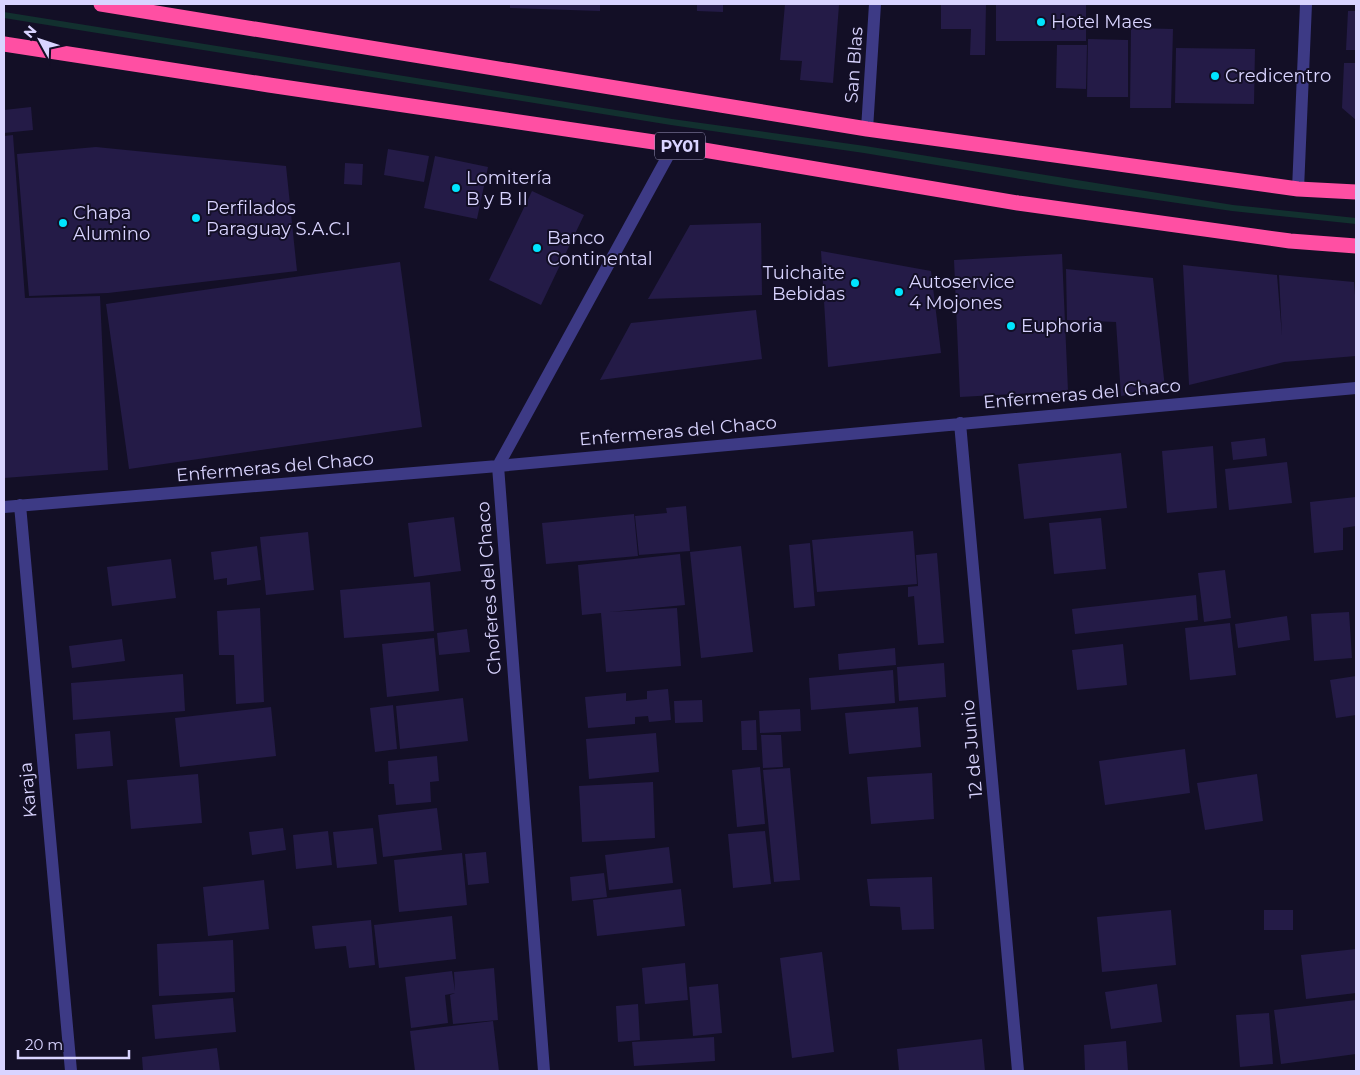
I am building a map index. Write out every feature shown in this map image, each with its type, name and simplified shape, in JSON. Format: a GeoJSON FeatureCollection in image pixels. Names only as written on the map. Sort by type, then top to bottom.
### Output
{"type":"FeatureCollection","features":[{"type":"Feature","properties":{"kind":"highway"},"geometry":{"type":"LineString","coordinates":[[101,4],[867,129],[1298,189],[1356,192]]}},
{"type":"Feature","properties":{"kind":"highway","name":"PY01"},"geometry":{"type":"LineString","coordinates":[[4,44],[674,145],[1018,203],[1290,241],[1356,246]]}},
{"type":"Feature","properties":{"kind":"street","name":"San Blas"},"geometry":{"type":"LineString","coordinates":[[867,129],[875,4]]}},
{"type":"Feature","properties":{"kind":"street"},"geometry":{"type":"LineString","coordinates":[[1298,189],[1306,4]]}},
{"type":"Feature","properties":{"kind":"street"},"geometry":{"type":"LineString","coordinates":[[498,466],[674,145]]}},
{"type":"Feature","properties":{"kind":"street","name":"Enfermeras del Chaco"},"geometry":{"type":"LineString","coordinates":[[4,507],[498,466],[1356,388]]}},
{"type":"Feature","properties":{"kind":"street","name":"12 de Junio"},"geometry":{"type":"LineString","coordinates":[[960,423],[1018,1071]]}},
{"type":"Feature","properties":{"kind":"street","name":"Choferes del Chaco"},"geometry":{"type":"LineString","coordinates":[[498,466],[544,1071]]}},
{"type":"Feature","properties":{"kind":"street","name":"Karaja"},"geometry":{"type":"LineString","coordinates":[[20,505],[71,1071]]}},
{"type":"Feature","properties":{"kind":"green space"},"geometry":{"type":"Polygon","coordinates":[[[4,12],[672,119],[865,146],[1233,205],[1356,218],[1356,224],[1232,211],[1075,188],[864,153],[671,125],[4,18],[4,12]]]}},
{"type":"Feature","properties":{"kind":"building"},"geometry":{"type":"Polygon","coordinates":[[[510,4],[600,4],[600,11],[510,8],[510,4]]]}},
{"type":"Feature","properties":{"kind":"building"},"geometry":{"type":"Polygon","coordinates":[[[697,4],[723,4],[723,12],[697,11],[697,4]]]}},
{"type":"Feature","properties":{"kind":"building"},"geometry":{"type":"Polygon","coordinates":[[[785,4],[839,5],[833,83],[800,80],[802,61],[780,60],[785,4]]]}},
{"type":"Feature","properties":{"kind":"building"},"geometry":{"type":"Polygon","coordinates":[[[941,4],[986,4],[985,55],[970,55],[971,29],[941,29],[941,4]]]}},
{"type":"Feature","properties":{"kind":"building","name":"Hotel Maes"},"geometry":{"type":"Polygon","coordinates":[[[996,4],[1086,4],[1086,41],[996,41],[996,4]]]}},
{"type":"Feature","properties":{"kind":"building"},"geometry":{"type":"Polygon","coordinates":[[[1348,11],[1356,11],[1356,50],[1346,50],[1348,11]]]}},
{"type":"Feature","properties":{"kind":"building"},"geometry":{"type":"Polygon","coordinates":[[[1131,28],[1173,29],[1171,108],[1130,108],[1131,28]]]}},
{"type":"Feature","properties":{"kind":"building"},"geometry":{"type":"Polygon","coordinates":[[[1088,39],[1128,40],[1128,97],[1087,97],[1088,39]]]}},
{"type":"Feature","properties":{"kind":"building"},"geometry":{"type":"Polygon","coordinates":[[[1057,45],[1087,45],[1086,89],[1056,88],[1057,45]]]}},
{"type":"Feature","properties":{"kind":"building","name":"Credicentro"},"geometry":{"type":"Polygon","coordinates":[[[1176,48],[1255,49],[1254,104],[1175,103],[1176,48]]]}},
{"type":"Feature","properties":{"kind":"building"},"geometry":{"type":"Polygon","coordinates":[[[1344,63],[1356,63],[1356,120],[1342,108],[1344,63]]]}},
{"type":"Feature","properties":{"kind":"building"},"geometry":{"type":"Polygon","coordinates":[[[31,107],[33,130],[4,133],[4,110],[31,107]]]}},
{"type":"Feature","properties":{"kind":"building"},"geometry":{"type":"Polygon","coordinates":[[[13,135],[25,298],[100,296],[108,470],[4,478],[4,136],[13,135]]]}},
{"type":"Feature","properties":{"kind":"building","name":"Perfilados Paraguay S.A.C.I"},"geometry":{"type":"Polygon","coordinates":[[[96,147],[286,166],[297,271],[108,293],[29,296],[17,154],[96,147]]]}},
{"type":"Feature","properties":{"kind":"building"},"geometry":{"type":"Polygon","coordinates":[[[388,149],[429,156],[424,182],[384,175],[388,149]]]}},
{"type":"Feature","properties":{"kind":"building","name":"Lomitería B y B II"},"geometry":{"type":"Polygon","coordinates":[[[435,156],[488,167],[477,219],[424,208],[435,156]]]}},
{"type":"Feature","properties":{"kind":"building"},"geometry":{"type":"Polygon","coordinates":[[[345,163],[363,164],[362,185],[344,184],[345,163]]]}},
{"type":"Feature","properties":{"kind":"building","name":"Banco Continental"},"geometry":{"type":"Polygon","coordinates":[[[532,191],[584,215],[541,305],[489,280],[532,191]]]}},
{"type":"Feature","properties":{"kind":"building"},"geometry":{"type":"Polygon","coordinates":[[[761,223],[762,295],[648,299],[690,225],[761,223]]]}},
{"type":"Feature","properties":{"kind":"building"},"geometry":{"type":"Polygon","coordinates":[[[821,251],[931,271],[941,353],[828,367],[821,251]]]}},
{"type":"Feature","properties":{"kind":"building","name":"Euphoria"},"geometry":{"type":"Polygon","coordinates":[[[1062,254],[1068,391],[960,397],[954,260],[1062,254]]]}},
{"type":"Feature","properties":{"kind":"building"},"geometry":{"type":"Polygon","coordinates":[[[400,262],[422,427],[129,469],[106,304],[400,262]]]}},
{"type":"Feature","properties":{"kind":"building"},"geometry":{"type":"Polygon","coordinates":[[[1183,265],[1277,275],[1282,336],[1279,275],[1354,282],[1356,356],[1284,362],[1189,385],[1183,265]]]}},
{"type":"Feature","properties":{"kind":"building"},"geometry":{"type":"Polygon","coordinates":[[[1066,269],[1153,278],[1165,388],[1121,396],[1116,322],[1067,320],[1066,269]]]}},
{"type":"Feature","properties":{"kind":"building"},"geometry":{"type":"Polygon","coordinates":[[[756,310],[762,359],[600,380],[631,323],[756,310]]]}},
{"type":"Feature","properties":{"kind":"building"},"geometry":{"type":"Polygon","coordinates":[[[1265,438],[1267,456],[1233,460],[1231,442],[1265,438]]]}},
{"type":"Feature","properties":{"kind":"building"},"geometry":{"type":"Polygon","coordinates":[[[1213,446],[1217,508],[1167,513],[1162,451],[1213,446]]]}},
{"type":"Feature","properties":{"kind":"building"},"geometry":{"type":"Polygon","coordinates":[[[1121,453],[1127,508],[1024,519],[1018,464],[1121,453]]]}},
{"type":"Feature","properties":{"kind":"building"},"geometry":{"type":"Polygon","coordinates":[[[1287,462],[1292,503],[1229,510],[1225,469],[1287,462]]]}},
{"type":"Feature","properties":{"kind":"building"},"geometry":{"type":"Polygon","coordinates":[[[1356,497],[1356,526],[1343,528],[1343,550],[1314,553],[1310,502],[1356,497]]]}},
{"type":"Feature","properties":{"kind":"building"},"geometry":{"type":"Polygon","coordinates":[[[686,506],[690,551],[639,555],[635,516],[667,513],[666,508],[686,506]]]}},
{"type":"Feature","properties":{"kind":"building"},"geometry":{"type":"Polygon","coordinates":[[[634,514],[638,556],[546,564],[542,523],[634,514]]]}},
{"type":"Feature","properties":{"kind":"building"},"geometry":{"type":"Polygon","coordinates":[[[454,517],[461,571],[414,577],[408,523],[454,517]]]}},
{"type":"Feature","properties":{"kind":"building"},"geometry":{"type":"Polygon","coordinates":[[[1101,518],[1106,569],[1054,574],[1049,523],[1101,518]]]}},
{"type":"Feature","properties":{"kind":"building"},"geometry":{"type":"Polygon","coordinates":[[[913,531],[917,584],[817,592],[812,540],[913,531]]]}},
{"type":"Feature","properties":{"kind":"building"},"geometry":{"type":"Polygon","coordinates":[[[308,532],[314,590],[266,595],[260,537],[308,532]]]}},
{"type":"Feature","properties":{"kind":"building"},"geometry":{"type":"Polygon","coordinates":[[[810,543],[815,606],[794,608],[789,545],[810,543]]]}},
{"type":"Feature","properties":{"kind":"building"},"geometry":{"type":"Polygon","coordinates":[[[257,546],[261,580],[227,585],[227,578],[214,580],[211,552],[257,546]]]}},
{"type":"Feature","properties":{"kind":"building"},"geometry":{"type":"Polygon","coordinates":[[[741,546],[753,652],[701,658],[690,552],[741,546]]]}},
{"type":"Feature","properties":{"kind":"building"},"geometry":{"type":"Polygon","coordinates":[[[937,553],[944,643],[918,645],[914,596],[908,597],[908,587],[918,586],[916,555],[937,553]]]}},
{"type":"Feature","properties":{"kind":"building"},"geometry":{"type":"Polygon","coordinates":[[[680,554],[685,605],[609,612],[677,608],[681,666],[606,672],[601,613],[582,615],[578,565],[680,554]]]}},
{"type":"Feature","properties":{"kind":"building"},"geometry":{"type":"Polygon","coordinates":[[[171,559],[176,598],[112,606],[107,567],[171,559]]]}},
{"type":"Feature","properties":{"kind":"building"},"geometry":{"type":"Polygon","coordinates":[[[1225,570],[1231,618],[1204,622],[1198,573],[1225,570]]]}},
{"type":"Feature","properties":{"kind":"building"},"geometry":{"type":"Polygon","coordinates":[[[430,582],[434,631],[344,638],[340,590],[430,582]]]}},
{"type":"Feature","properties":{"kind":"building"},"geometry":{"type":"Polygon","coordinates":[[[1196,595],[1198,620],[1075,634],[1072,609],[1196,595]]]}},
{"type":"Feature","properties":{"kind":"building"},"geometry":{"type":"Polygon","coordinates":[[[260,608],[264,702],[236,704],[234,655],[219,655],[217,611],[260,608]]]}},
{"type":"Feature","properties":{"kind":"building"},"geometry":{"type":"Polygon","coordinates":[[[1349,612],[1352,658],[1314,661],[1311,614],[1349,612]]]}},
{"type":"Feature","properties":{"kind":"building"},"geometry":{"type":"Polygon","coordinates":[[[1287,616],[1290,640],[1238,648],[1235,624],[1287,616]]]}},
{"type":"Feature","properties":{"kind":"building"},"geometry":{"type":"Polygon","coordinates":[[[1230,623],[1236,675],[1190,680],[1185,628],[1230,623]]]}},
{"type":"Feature","properties":{"kind":"building"},"geometry":{"type":"Polygon","coordinates":[[[467,629],[470,652],[439,655],[437,633],[467,629]]]}},
{"type":"Feature","properties":{"kind":"building"},"geometry":{"type":"Polygon","coordinates":[[[434,638],[439,691],[387,697],[382,644],[434,638]]]}},
{"type":"Feature","properties":{"kind":"building"},"geometry":{"type":"Polygon","coordinates":[[[122,639],[125,661],[72,668],[69,646],[122,639]]]}},
{"type":"Feature","properties":{"kind":"building"},"geometry":{"type":"Polygon","coordinates":[[[1123,644],[1127,685],[1077,690],[1072,650],[1123,644]]]}},
{"type":"Feature","properties":{"kind":"building"},"geometry":{"type":"Polygon","coordinates":[[[895,648],[896,665],[839,670],[838,654],[895,648]]]}},
{"type":"Feature","properties":{"kind":"building"},"geometry":{"type":"Polygon","coordinates":[[[944,663],[946,697],[899,701],[897,667],[944,663]]]}},
{"type":"Feature","properties":{"kind":"building"},"geometry":{"type":"Polygon","coordinates":[[[893,670],[895,703],[811,710],[809,678],[893,670]]]}},
{"type":"Feature","properties":{"kind":"building"},"geometry":{"type":"Polygon","coordinates":[[[183,674],[185,711],[73,720],[71,683],[183,674]]]}},
{"type":"Feature","properties":{"kind":"building"},"geometry":{"type":"Polygon","coordinates":[[[1356,676],[1356,715],[1336,718],[1330,680],[1356,676]]]}},
{"type":"Feature","properties":{"kind":"building"},"geometry":{"type":"Polygon","coordinates":[[[668,689],[671,720],[649,722],[648,716],[635,717],[635,724],[588,728],[585,697],[626,693],[626,701],[647,699],[647,691],[668,689]]]}},
{"type":"Feature","properties":{"kind":"building"},"geometry":{"type":"Polygon","coordinates":[[[463,698],[468,741],[400,749],[396,706],[463,698]]]}},
{"type":"Feature","properties":{"kind":"building"},"geometry":{"type":"Polygon","coordinates":[[[702,700],[703,722],[675,723],[674,701],[702,700]]]}},
{"type":"Feature","properties":{"kind":"building"},"geometry":{"type":"Polygon","coordinates":[[[393,705],[397,749],[375,752],[370,708],[393,705]]]}},
{"type":"Feature","properties":{"kind":"building"},"geometry":{"type":"Polygon","coordinates":[[[271,707],[276,756],[180,767],[175,718],[271,707]]]}},
{"type":"Feature","properties":{"kind":"building"},"geometry":{"type":"Polygon","coordinates":[[[918,707],[921,747],[849,754],[845,713],[918,707]]]}},
{"type":"Feature","properties":{"kind":"building"},"geometry":{"type":"Polygon","coordinates":[[[800,709],[801,731],[760,733],[759,711],[800,709]]]}},
{"type":"Feature","properties":{"kind":"building"},"geometry":{"type":"Polygon","coordinates":[[[756,720],[757,750],[742,750],[741,721],[756,720]]]}},
{"type":"Feature","properties":{"kind":"building"},"geometry":{"type":"Polygon","coordinates":[[[110,731],[113,766],[77,769],[75,734],[110,731]]]}},
{"type":"Feature","properties":{"kind":"building"},"geometry":{"type":"Polygon","coordinates":[[[656,733],[659,772],[589,779],[586,739],[656,733]]]}},
{"type":"Feature","properties":{"kind":"building"},"geometry":{"type":"Polygon","coordinates":[[[761,735],[781,735],[783,767],[763,768],[761,735]]]}},
{"type":"Feature","properties":{"kind":"building"},"geometry":{"type":"Polygon","coordinates":[[[1185,749],[1190,793],[1105,805],[1099,761],[1185,749]]]}},
{"type":"Feature","properties":{"kind":"building"},"geometry":{"type":"Polygon","coordinates":[[[437,756],[439,781],[430,782],[431,802],[396,805],[394,784],[389,784],[388,761],[437,756]]]}},
{"type":"Feature","properties":{"kind":"building"},"geometry":{"type":"Polygon","coordinates":[[[760,767],[765,824],[737,827],[732,770],[760,767]]]}},
{"type":"Feature","properties":{"kind":"building"},"geometry":{"type":"Polygon","coordinates":[[[790,768],[800,880],[774,882],[763,770],[790,768]]]}},
{"type":"Feature","properties":{"kind":"building"},"geometry":{"type":"Polygon","coordinates":[[[932,773],[934,819],[871,824],[867,777],[932,773]]]}},
{"type":"Feature","properties":{"kind":"building"},"geometry":{"type":"Polygon","coordinates":[[[198,774],[202,823],[131,829],[127,780],[198,774]]]}},
{"type":"Feature","properties":{"kind":"building"},"geometry":{"type":"Polygon","coordinates":[[[1257,774],[1263,821],[1205,830],[1197,783],[1257,774]]]}},
{"type":"Feature","properties":{"kind":"building"},"geometry":{"type":"Polygon","coordinates":[[[653,782],[655,838],[582,842],[579,786],[653,782]]]}},
{"type":"Feature","properties":{"kind":"building"},"geometry":{"type":"Polygon","coordinates":[[[437,808],[442,850],[383,857],[378,815],[437,808]]]}},
{"type":"Feature","properties":{"kind":"building"},"geometry":{"type":"Polygon","coordinates":[[[283,828],[286,850],[252,855],[249,832],[283,828]]]}},
{"type":"Feature","properties":{"kind":"building"},"geometry":{"type":"Polygon","coordinates":[[[373,828],[377,864],[337,868],[333,832],[373,828]]]}},
{"type":"Feature","properties":{"kind":"building"},"geometry":{"type":"Polygon","coordinates":[[[328,831],[332,865],[296,869],[293,835],[328,831]]]}},
{"type":"Feature","properties":{"kind":"building"},"geometry":{"type":"Polygon","coordinates":[[[765,831],[771,884],[733,888],[728,834],[765,831]]]}},
{"type":"Feature","properties":{"kind":"building"},"geometry":{"type":"Polygon","coordinates":[[[669,847],[673,883],[609,890],[605,855],[669,847]]]}},
{"type":"Feature","properties":{"kind":"building"},"geometry":{"type":"Polygon","coordinates":[[[486,852],[489,883],[468,885],[465,854],[486,852]]]}},
{"type":"Feature","properties":{"kind":"building"},"geometry":{"type":"Polygon","coordinates":[[[462,853],[467,905],[399,912],[394,860],[462,853]]]}},
{"type":"Feature","properties":{"kind":"building"},"geometry":{"type":"Polygon","coordinates":[[[604,873],[607,897],[572,901],[570,877],[604,873]]]}},
{"type":"Feature","properties":{"kind":"building"},"geometry":{"type":"Polygon","coordinates":[[[932,877],[934,929],[902,930],[900,907],[870,906],[867,879],[932,877]]]}},
{"type":"Feature","properties":{"kind":"building"},"geometry":{"type":"Polygon","coordinates":[[[264,880],[269,929],[208,936],[203,887],[264,880]]]}},
{"type":"Feature","properties":{"kind":"building"},"geometry":{"type":"Polygon","coordinates":[[[681,889],[685,926],[597,936],[593,900],[681,889]]]}},
{"type":"Feature","properties":{"kind":"building"},"geometry":{"type":"Polygon","coordinates":[[[1171,910],[1176,965],[1102,972],[1097,917],[1171,910]]]}},
{"type":"Feature","properties":{"kind":"building"},"geometry":{"type":"Polygon","coordinates":[[[1264,910],[1293,910],[1293,930],[1264,930],[1264,910]]]}},
{"type":"Feature","properties":{"kind":"building"},"geometry":{"type":"Polygon","coordinates":[[[452,916],[456,959],[379,968],[374,925],[452,916]]]}},
{"type":"Feature","properties":{"kind":"building"},"geometry":{"type":"Polygon","coordinates":[[[371,920],[375,965],[349,968],[346,946],[315,949],[312,926],[371,920]]]}},
{"type":"Feature","properties":{"kind":"building"},"geometry":{"type":"Polygon","coordinates":[[[233,940],[235,992],[159,996],[157,944],[233,940]]]}},
{"type":"Feature","properties":{"kind":"building"},"geometry":{"type":"Polygon","coordinates":[[[1356,949],[1356,993],[1306,999],[1301,955],[1356,949]]]}},
{"type":"Feature","properties":{"kind":"building"},"geometry":{"type":"Polygon","coordinates":[[[822,952],[834,1052],[792,1058],[780,958],[822,952]]]}},
{"type":"Feature","properties":{"kind":"building"},"geometry":{"type":"Polygon","coordinates":[[[685,963],[688,1000],[645,1004],[642,968],[685,963]]]}},
{"type":"Feature","properties":{"kind":"building"},"geometry":{"type":"Polygon","coordinates":[[[494,968],[498,1020],[453,1024],[450,995],[455,993],[445,995],[448,1023],[411,1028],[405,977],[452,971],[455,991],[454,972],[494,968]]]}},
{"type":"Feature","properties":{"kind":"building"},"geometry":{"type":"Polygon","coordinates":[[[718,984],[722,1033],[693,1036],[689,987],[718,984]]]}},
{"type":"Feature","properties":{"kind":"building"},"geometry":{"type":"Polygon","coordinates":[[[1157,984],[1162,1022],[1111,1029],[1105,992],[1157,984]]]}},
{"type":"Feature","properties":{"kind":"building"},"geometry":{"type":"Polygon","coordinates":[[[233,998],[236,1032],[155,1039],[152,1005],[233,998]]]}},
{"type":"Feature","properties":{"kind":"building"},"geometry":{"type":"Polygon","coordinates":[[[1356,1000],[1356,1054],[1281,1064],[1274,1010],[1356,1000]]]}},
{"type":"Feature","properties":{"kind":"building"},"geometry":{"type":"Polygon","coordinates":[[[638,1004],[640,1040],[618,1042],[616,1006],[638,1004]]]}},
{"type":"Feature","properties":{"kind":"building"},"geometry":{"type":"Polygon","coordinates":[[[1269,1013],[1273,1064],[1240,1067],[1236,1015],[1269,1013]]]}},
{"type":"Feature","properties":{"kind":"building"},"geometry":{"type":"Polygon","coordinates":[[[493,1021],[499,1071],[415,1071],[410,1031],[493,1021]]]}},
{"type":"Feature","properties":{"kind":"building"},"geometry":{"type":"Polygon","coordinates":[[[714,1037],[715,1061],[634,1066],[632,1042],[714,1037]]]}},
{"type":"Feature","properties":{"kind":"building"},"geometry":{"type":"Polygon","coordinates":[[[982,1039],[985,1071],[899,1071],[897,1049],[982,1039]]]}},
{"type":"Feature","properties":{"kind":"building"},"geometry":{"type":"Polygon","coordinates":[[[1126,1041],[1128,1071],[1085,1071],[1084,1045],[1126,1041]]]}},
{"type":"Feature","properties":{"kind":"building"},"geometry":{"type":"Polygon","coordinates":[[[217,1048],[220,1071],[143,1071],[142,1057],[217,1048]]]}},
{"type":"Feature","properties":{"kind":"place","name":"Hotel Maes"},"geometry":{"type":"Point","coordinates":[1041,22]}},
{"type":"Feature","properties":{"kind":"place","name":"Credicentro"},"geometry":{"type":"Point","coordinates":[1215,76]}},
{"type":"Feature","properties":{"kind":"place","name":"Lomitería B y B II"},"geometry":{"type":"Point","coordinates":[456,188]}},
{"type":"Feature","properties":{"kind":"place","name":"Perfilados Paraguay S.A.C.I"},"geometry":{"type":"Point","coordinates":[196,218]}},
{"type":"Feature","properties":{"kind":"place","name":"Chapa Alumino"},"geometry":{"type":"Point","coordinates":[63,223]}},
{"type":"Feature","properties":{"kind":"place","name":"Banco Continental"},"geometry":{"type":"Point","coordinates":[537,248]}},
{"type":"Feature","properties":{"kind":"place","name":"Tuichaite Bebidas"},"geometry":{"type":"Point","coordinates":[855,283]}},
{"type":"Feature","properties":{"kind":"place","name":"Autoservice 4 Mojones"},"geometry":{"type":"Point","coordinates":[899,292]}},
{"type":"Feature","properties":{"kind":"place","name":"Euphoria"},"geometry":{"type":"Point","coordinates":[1011,326]}}]}
